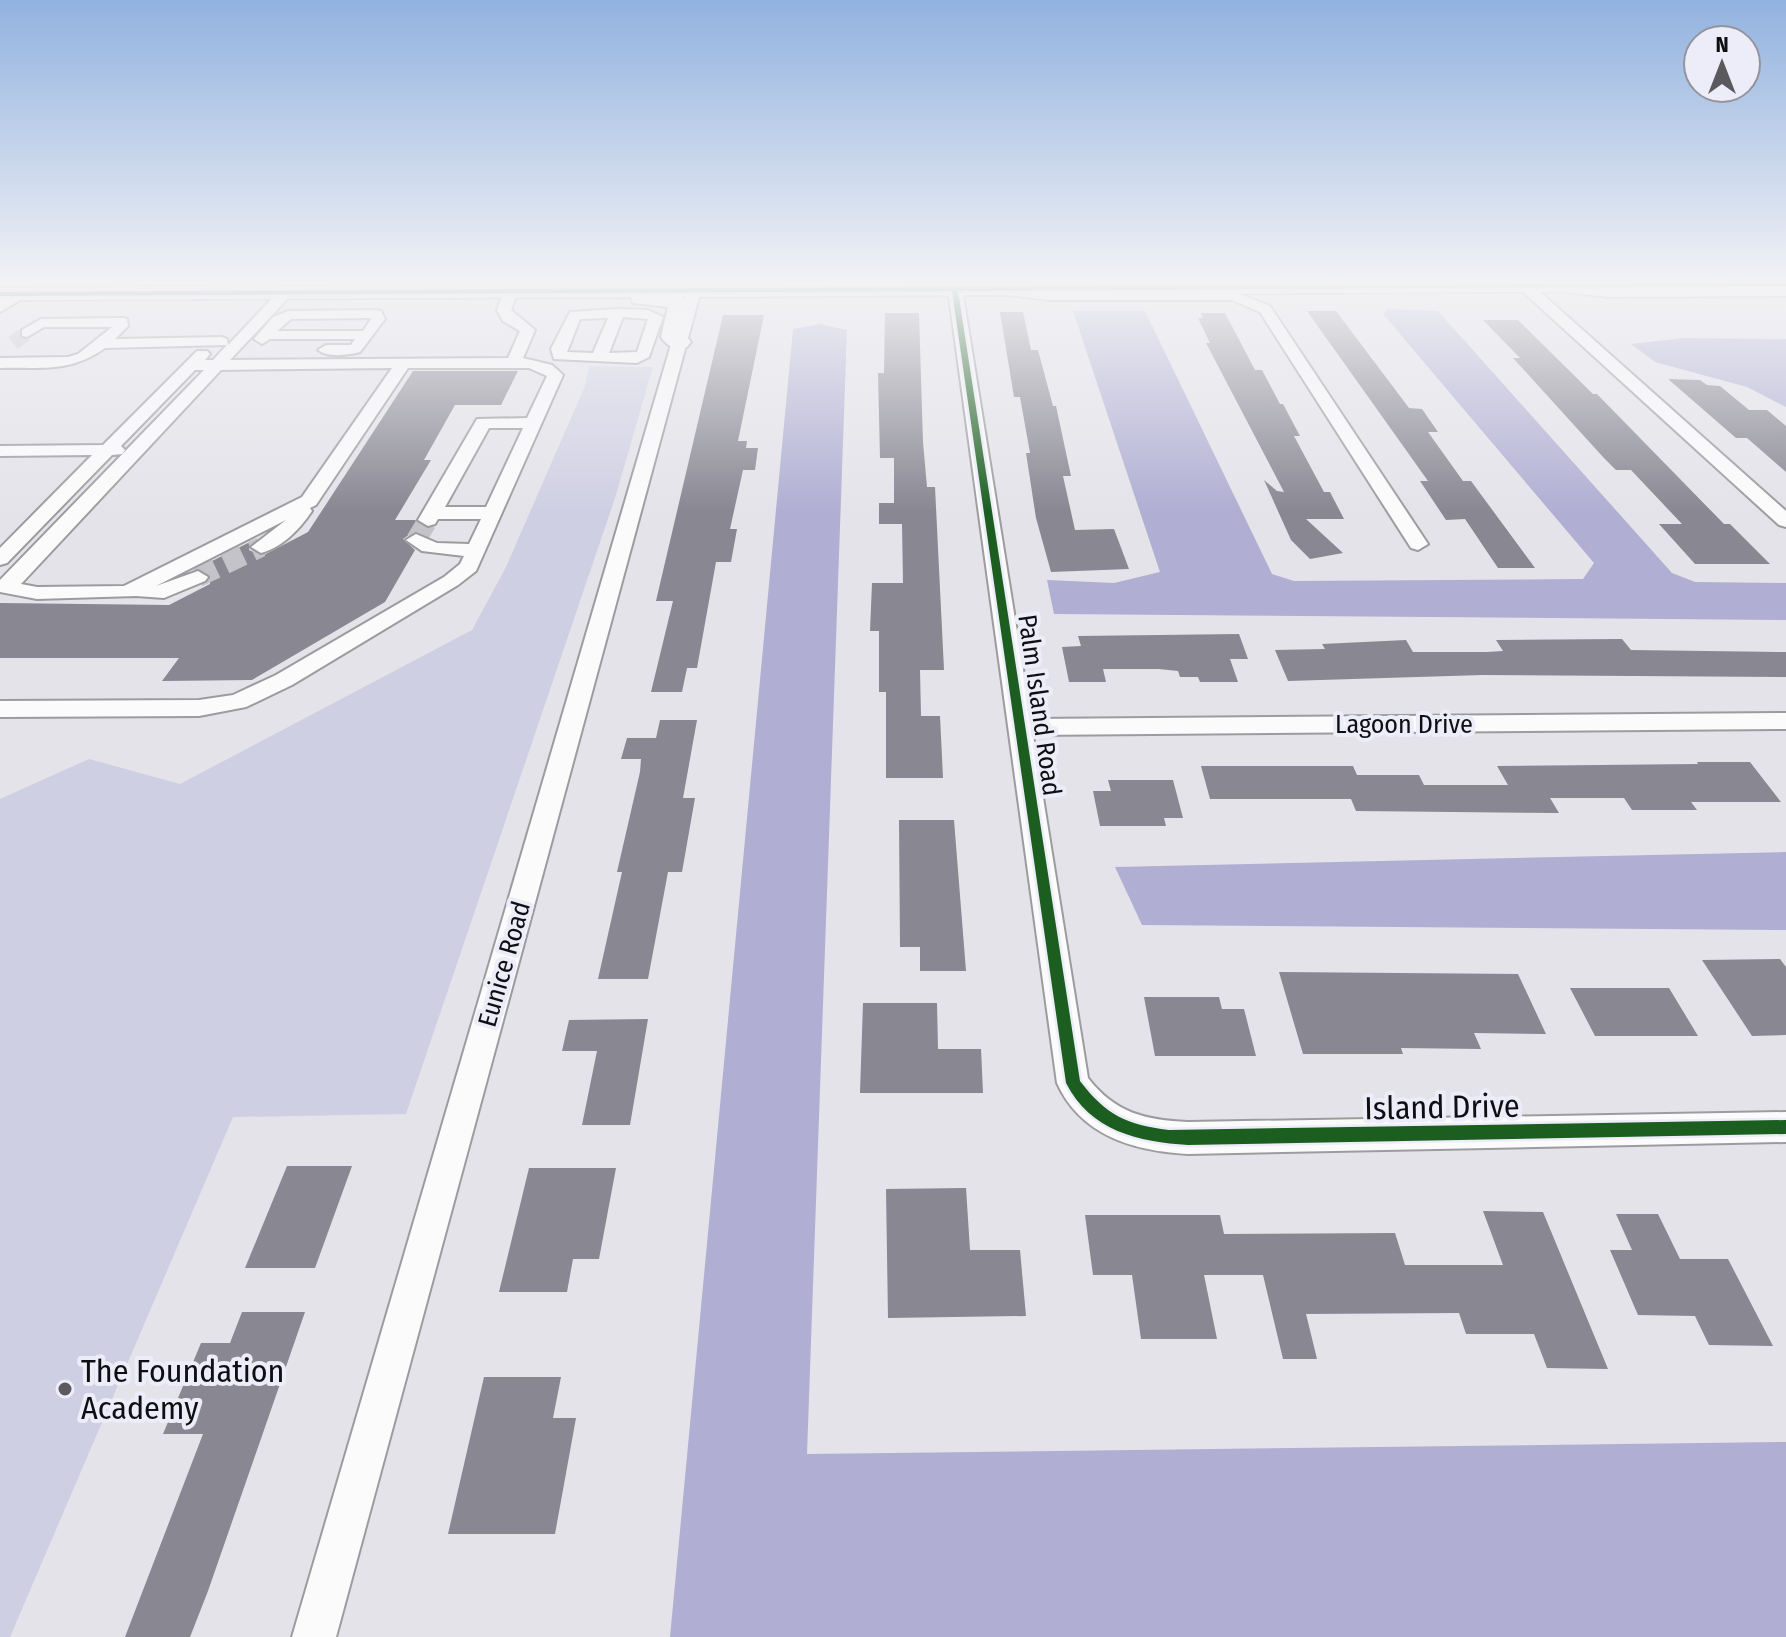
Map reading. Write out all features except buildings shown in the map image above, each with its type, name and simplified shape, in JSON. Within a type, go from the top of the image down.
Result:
[{"type":"street","points":[[0,363],[77,359]]},
{"type":"street","points":[[0,559],[197,359]]},
{"type":"street","points":[[3,586],[221,359]]},
{"type":"street","points":[[191,365],[309,359]]},
{"type":"street","points":[[0,709],[199,708],[238,702],[284,680],[451,581],[469,567],[555,375],[538,366],[403,364],[367,359]]},
{"type":"street","points":[[513,364],[519,359]]},
{"type":"street","name":"Eunice Road","points":[[314,1637],[674,359]]},
{"type":"street","name":"Palm Island Road","points":[[969,359],[1073,1083],[1086,1103],[1102,1118]]},
{"type":"street","points":[[1298,359],[1418,544]]},
{"type":"street","points":[[1614,359],[1786,521]]},
{"type":"street","points":[[261,547],[296,522],[403,364]]},
{"type":"street","points":[[0,377],[84,377]]},
{"type":"street","points":[[494,513],[430,516],[483,423],[533,423]]},
{"type":"street","points":[[0,451],[136,450]]},
{"type":"street","points":[[128,592],[309,501]]},
{"type":"street","points":[[416,540],[438,548],[478,550]]},
{"type":"street","points":[[3,586],[37,593],[164,592],[198,577]]},
{"type":"street","name":"Lagoon Drive","points":[[1022,727],[1786,721]]},
{"type":"street","name":"Island Drive","points":[[1102,1118],[1149,1137],[1188,1138],[1786,1127]]},
{"type":"shaded area","points":[[589,366],[653,367],[615,498],[406,1114],[233,1117],[10,1637],[0,1637],[0,799],[89,759],[180,784],[472,630],[506,567],[585,386]]},
{"type":"water","points":[[790,359],[846,359],[807,1454],[1786,1442],[1786,1637],[670,1637]]},
{"type":"water","points":[[1089,359],[1168,359],[1272,574],[1294,581],[1583,579],[1594,563],[1421,359],[1481,359],[1672,573],[1695,582],[1786,583],[1786,620],[1054,614],[1047,580],[1114,583],[1160,572]]},
{"type":"water","points":[[1652,359],[1786,359],[1786,407],[1747,387]]},
{"type":"water","points":[[1786,852],[1786,930],[1142,925],[1115,867]]},
{"type":"tunnel","points":[[416,540],[428,520]]},
{"type":"tunnel","points":[[198,577],[261,547]]},
{"type":"cycle path","points":[[965,359],[1073,1083],[1096,1111],[1136,1132],[1188,1138],[1786,1127]]},
{"type":"place","name":"The Foundation Academy","points":[[65,1389]]}]
